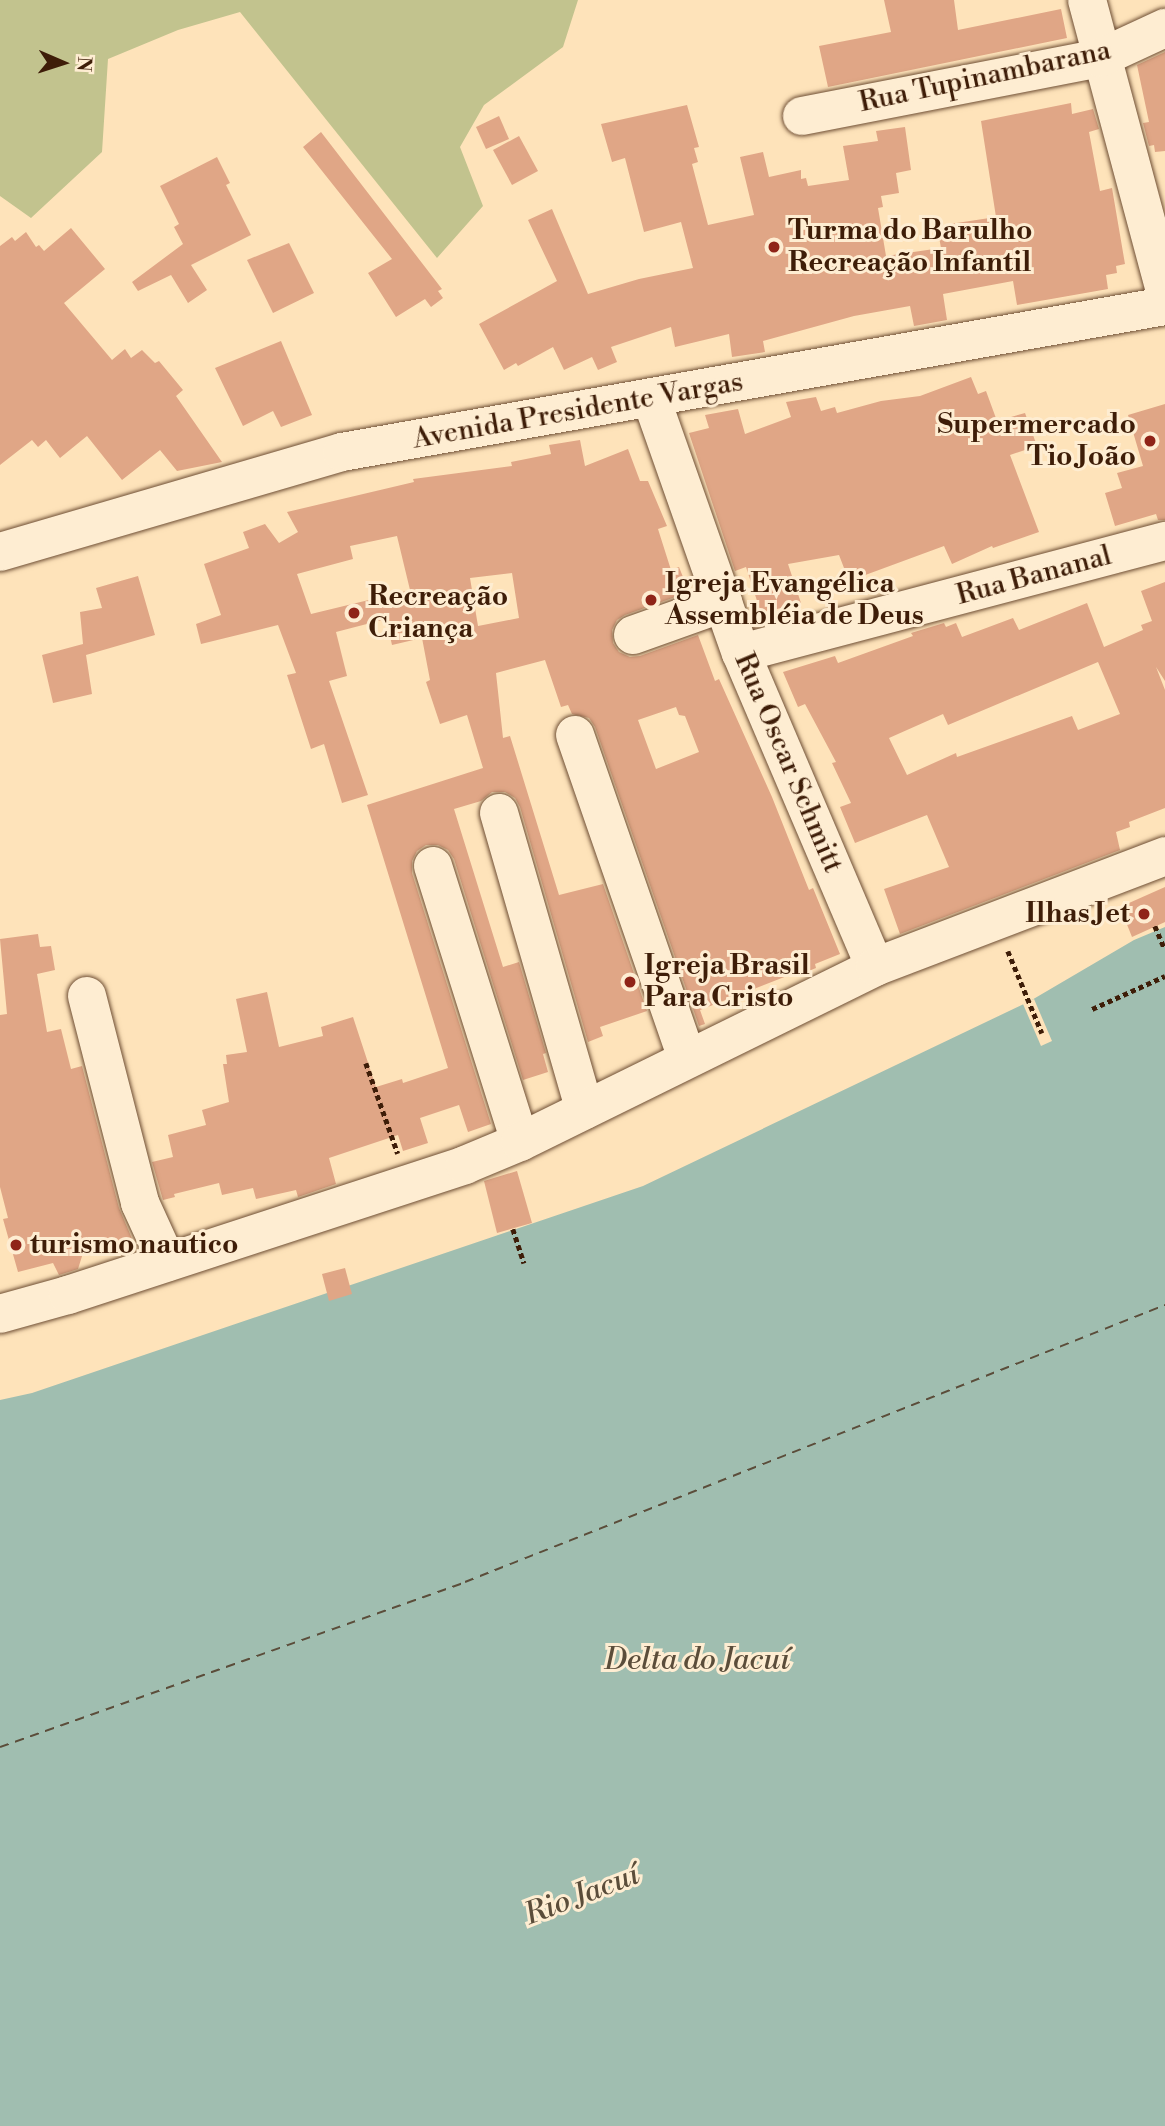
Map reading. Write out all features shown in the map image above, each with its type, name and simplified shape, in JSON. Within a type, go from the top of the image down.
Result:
[{"type":"street","points":[[1087,0],[1100,58],[1165,291]]},
{"type":"street","name":"Rua Tupinambarana","points":[[803,116],[1100,58],[1165,28]]},
{"type":"street","name":"Avenida Presidente Vargas","points":[[0,552],[342,452],[1165,306]]},
{"type":"street","name":"Rua Oscar Schmitt","points":[[651,398],[741,653],[875,967]]},
{"type":"street","name":"Rua Bananal","points":[[741,653],[1165,541]]},
{"type":"street","points":[[633,635],[723,603]]},
{"type":"street","points":[[575,735],[687,1059]]},
{"type":"street","points":[[499,813],[585,1110]]},
{"type":"street","points":[[0,1314],[68,1295],[465,1165],[520,1142],[875,967],[1165,856]]},
{"type":"street","points":[[433,866],[520,1142]]},
{"type":"street","points":[[87,996],[139,1203],[167,1262]]},
{"type":"path","points":[[996,921],[1042,1033]]},
{"type":"path","points":[[1155,926],[1165,949]]},
{"type":"path","points":[[1092,1009],[1165,976]]},
{"type":"path","points":[[366,1063],[408,1182]]},
{"type":"path","points":[[513,1229],[524,1264]]},
{"type":"green space","points":[[0,0],[578,0],[563,47],[484,105],[460,147],[483,206],[437,258],[240,12],[178,30],[108,59],[102,152],[31,218],[0,196]]},
{"type":"water","name":"Delta do Jacuí","points":[[1165,927],[1165,2126],[0,2126],[0,1400],[32,1393],[643,1186],[1030,1001],[1134,940]]},
{"type":"pier","points":[[1034,999],[1052,1041],[1041,1046],[1023,1004]]},
{"type":"building","points":[[884,0],[954,0],[958,30],[1061,9],[1067,38],[828,87],[819,46],[891,32]]},
{"type":"building","points":[[1165,52],[1165,151],[1155,152],[1154,145],[1149,146],[1143,123],[1149,122],[1137,65]]},
{"type":"building","points":[[1071,103],[1072,114],[1093,109],[1099,129],[1089,132],[1100,191],[1112,188],[1125,264],[1116,266],[1117,273],[1106,275],[1108,289],[1017,305],[1013,281],[943,294],[947,320],[914,326],[910,306],[854,316],[763,341],[765,352],[732,357],[729,334],[675,347],[671,327],[611,347],[617,362],[598,370],[592,357],[564,370],[553,347],[518,366],[516,363],[504,370],[479,324],[557,281],[528,220],[552,209],[588,294],[639,279],[693,268],[681,222],[644,232],[625,158],[612,162],[601,124],[687,105],[699,147],[694,148],[698,162],[692,164],[708,225],[754,215],[740,157],[763,152],[769,177],[801,170],[801,179],[806,178],[808,186],[849,180],[843,146],[878,141],[876,131],[905,127],[911,170],[896,173],[899,193],[881,196],[883,207],[878,208],[886,256],[941,248],[937,226],[996,217],[981,121]]},
{"type":"building","points":[[499,116],[509,139],[486,149],[476,127]]},
{"type":"building","points":[[321,132],[442,289],[438,291],[443,298],[431,307],[425,299],[396,317],[368,273],[392,259],[303,147]]},
{"type":"building","points":[[519,136],[538,171],[512,185],[493,150]]},
{"type":"building","points":[[217,157],[230,183],[226,185],[251,235],[191,265],[207,290],[188,303],[171,275],[138,291],[132,282],[183,244],[174,227],[179,224],[160,186]]},
{"type":"building","points":[[71,228],[105,269],[64,303],[112,360],[125,349],[131,358],[142,350],[155,363],[159,361],[183,390],[176,396],[222,462],[177,471],[160,450],[122,480],[87,436],[60,458],[46,440],[38,447],[32,440],[0,465],[0,246],[12,237],[15,241],[26,232],[36,247],[39,245],[44,251]]},
{"type":"building","points":[[289,243],[314,293],[273,313],[247,260]]},
{"type":"building","points":[[281,341],[312,415],[281,427],[273,411],[243,426],[215,368]]},
{"type":"building","points":[[971,377],[978,394],[986,391],[997,421],[1025,413],[1037,446],[1010,455],[1039,532],[993,548],[992,546],[952,564],[944,546],[849,581],[839,555],[788,564],[801,603],[761,613],[746,567],[735,571],[689,433],[709,428],[705,415],[738,409],[745,434],[791,417],[786,402],[816,397],[821,411],[835,407],[837,413],[881,401],[920,396]]},
{"type":"building","name":"Supermercado Tio João","points":[[1165,404],[1165,520],[1158,520],[1156,514],[1115,526],[1105,493],[1122,488],[1117,473],[1143,466],[1128,415]]},
{"type":"building","points":[[580,440],[585,466],[628,449],[640,481],[648,481],[667,526],[658,529],[671,570],[679,567],[689,592],[617,620],[612,630],[613,643],[619,652],[630,657],[640,656],[698,635],[715,681],[719,679],[772,797],[809,890],[813,888],[840,954],[815,964],[816,968],[794,977],[792,974],[700,1010],[705,1024],[699,1026],[595,727],[589,718],[572,714],[568,705],[561,707],[545,660],[496,673],[503,738],[510,736],[559,895],[603,884],[647,1011],[600,1027],[603,1036],[588,1042],[520,807],[515,798],[505,792],[492,792],[481,801],[454,809],[503,967],[519,962],[546,1053],[543,1054],[548,1072],[523,1080],[454,859],[448,850],[438,845],[426,845],[417,851],[412,861],[412,873],[491,1124],[468,1132],[459,1105],[420,1118],[428,1143],[403,1151],[398,1135],[329,1158],[336,1184],[298,1197],[296,1190],[256,1199],[253,1188],[222,1195],[219,1183],[174,1194],[175,1197],[163,1200],[152,1162],[173,1157],[168,1135],[206,1125],[202,1110],[229,1102],[223,1064],[227,1064],[226,1055],[247,1052],[236,999],[267,992],[279,1047],[323,1036],[321,1027],[353,1017],[376,1087],[402,1079],[403,1083],[448,1068],[367,805],[483,768],[467,715],[440,724],[426,682],[430,680],[422,638],[392,645],[386,619],[336,632],[347,676],[329,681],[368,795],[342,803],[324,744],[311,749],[287,675],[296,673],[278,625],[201,644],[196,624],[221,615],[204,564],[249,548],[243,532],[265,524],[279,543],[298,532],[287,512],[414,482],[413,479],[512,466],[511,462],[551,454],[549,445]],"holes":[[[397,536],[410,590],[311,614],[297,574],[353,559],[350,546]],[[512,573],[519,618],[478,626],[470,578]],[[676,707],[679,715],[685,716],[699,752],[656,769],[638,720]]]},
{"type":"building","points":[[138,576],[155,635],[86,655],[92,694],[53,703],[42,655],[83,644],[80,612],[102,608],[96,588]]},
{"type":"building","points":[[1165,582],[1165,681],[1156,667],[1165,690],[1165,808],[1129,822],[1130,827],[1116,832],[1120,850],[900,934],[884,889],[949,867],[927,815],[855,843],[840,807],[851,803],[832,763],[836,762],[805,704],[798,707],[783,672],[835,656],[838,663],[913,636],[911,633],[944,623],[946,627],[956,623],[962,637],[1013,618],[1019,630],[1087,603],[1104,647],[1143,630],[1141,625],[1152,621],[1141,591]],"holes":[[[1098,662],[1120,714],[1078,730],[1072,716],[957,757],[956,753],[907,775],[889,738],[943,714],[948,725]]]},
{"type":"building","name":"Ilhas Jet","points":[[1165,887],[1165,922],[1132,937],[1120,907]]},
{"type":"building","points":[[38,934],[40,947],[51,946],[55,970],[37,974],[47,1032],[61,1029],[71,1069],[82,1066],[119,1208],[133,1241],[83,1253],[78,1269],[59,1275],[53,1263],[18,1272],[3,1219],[8,1218],[0,1187],[0,1015],[7,1014],[0,939]]},
{"type":"building","points":[[517,1171],[532,1223],[497,1233],[484,1181]]},
{"type":"building","points":[[345,1268],[352,1294],[329,1301],[322,1274]]},
{"type":"ferry route","points":[[0,1747],[465,1582],[1165,1305]]},
{"type":"place","name":"Turma do Barulho Recreação Infantil","points":[[774,247]]},
{"type":"place","name":"Supermercado Tio João","points":[[1150,441]]},
{"type":"place","name":"Igreja Evangélica Assembléia de Deus","points":[[651,600]]},
{"type":"place","name":"Recreação Criança","points":[[354,613]]},
{"type":"place","name":"Ilhas Jet","points":[[1144,914]]},
{"type":"place","name":"Igreja Brasil Para Cristo","points":[[630,982]]},
{"type":"place","name":"turismo nautico","points":[[16,1245]]},
{"type":"water label","name":"Rio Jacuí","points":[[582,1895]]}]
